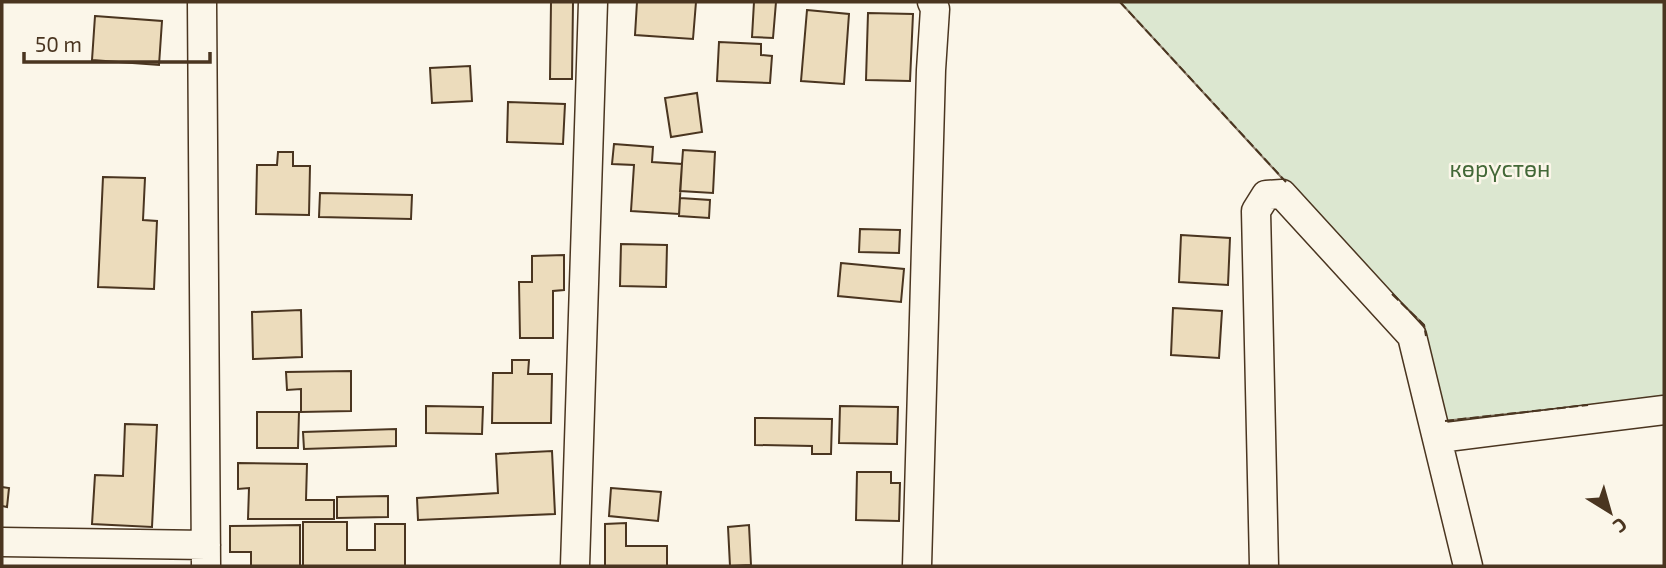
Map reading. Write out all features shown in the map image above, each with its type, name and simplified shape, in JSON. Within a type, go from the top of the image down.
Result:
[{"type":"street","points":[[2,542],[206,556],[202,2]]},
{"type":"street","points":[[575,566],[593,2]]},
{"type":"street","points":[[917,566],[935,9],[932,2]]},
{"type":"street","points":[[1264,566],[1256,211],[1266,195],[1282,194],[1412,336],[1439,438],[1468,566]]},
{"type":"street","points":[[1439,438],[1664,410]]},
{"type":"green space","name":"көрүстөн","points":[[1120,2],[1664,2],[1664,397],[1444,421],[1424,325],[1351,253]]},
{"type":"building","points":[[551,2],[573,2],[572,79],[550,79]]},
{"type":"building","points":[[637,2],[696,2],[693,39],[635,35]]},
{"type":"building","points":[[754,2],[776,2],[773,38],[752,37]]},
{"type":"building","points":[[807,10],[849,14],[844,84],[801,81]]},
{"type":"building","points":[[868,13],[913,14],[910,81],[866,80]]},
{"type":"building","points":[[95,16],[162,21],[159,65],[92,60]]},
{"type":"building","points":[[719,42],[761,44],[761,55],[772,56],[770,83],[717,81]]},
{"type":"building","points":[[470,66],[472,101],[432,103],[430,68]]},
{"type":"building","points":[[697,93],[702,132],[671,137],[665,98]]},
{"type":"building","points":[[508,102],[565,104],[563,144],[507,142]]},
{"type":"building","points":[[614,144],[653,147],[652,162],[682,164],[679,214],[631,211],[634,165],[612,164]]},
{"type":"building","points":[[683,150],[715,152],[713,193],[680,191]]},
{"type":"building","points":[[278,152],[293,152],[293,166],[310,166],[309,215],[256,214],[257,165],[277,165]]},
{"type":"building","points":[[103,177],[145,178],[143,220],[157,221],[154,289],[98,287]]},
{"type":"building","points":[[320,193],[412,195],[411,219],[319,217]]},
{"type":"building","points":[[680,198],[710,200],[709,218],[679,216]]},
{"type":"building","points":[[860,229],[900,230],[899,253],[859,252]]},
{"type":"building","points":[[1181,235],[1230,238],[1228,285],[1179,282]]},
{"type":"building","points":[[621,244],[667,245],[666,287],[620,286]]},
{"type":"building","points":[[564,255],[564,290],[553,291],[553,338],[520,338],[519,282],[532,282],[532,256]]},
{"type":"building","points":[[841,263],[904,269],[901,302],[838,296]]},
{"type":"building","points":[[1173,308],[1222,311],[1219,358],[1171,355]]},
{"type":"building","points":[[301,310],[302,357],[253,359],[252,312]]},
{"type":"building","points":[[512,360],[529,360],[528,374],[552,374],[551,423],[492,423],[493,373],[512,373]]},
{"type":"building","points":[[351,371],[351,411],[301,412],[301,389],[287,390],[286,372]]},
{"type":"building","points":[[426,406],[483,407],[482,434],[426,433]]},
{"type":"building","points":[[840,406],[898,407],[897,444],[839,443]]},
{"type":"building","points":[[257,412],[299,412],[298,448],[257,448]]},
{"type":"building","points":[[755,418],[832,419],[831,454],[812,454],[812,446],[755,445]]},
{"type":"building","points":[[125,424],[157,425],[152,527],[92,524],[95,475],[123,476]]},
{"type":"building","points":[[396,429],[396,446],[304,449],[303,432]]},
{"type":"building","points":[[552,451],[555,514],[418,520],[417,498],[498,493],[496,454]]},
{"type":"building","points":[[238,463],[307,464],[306,500],[334,500],[334,519],[248,519],[249,488],[238,489]]},
{"type":"building","points":[[857,472],[891,472],[891,483],[900,483],[899,521],[856,520]]},
{"type":"building","points":[[2,487],[9,488],[7,507],[2,506]]},
{"type":"building","points":[[611,488],[661,492],[658,521],[609,516]]},
{"type":"building","points":[[388,496],[388,517],[337,518],[337,497]]},
{"type":"building","points":[[303,522],[347,522],[347,550],[375,550],[375,524],[405,524],[405,566],[303,566]]},
{"type":"building","points":[[626,523],[626,546],[667,546],[667,566],[605,566],[605,524]]},
{"type":"building","points":[[300,525],[300,566],[251,566],[251,552],[230,552],[230,526]]},
{"type":"building","points":[[749,525],[751,565],[730,566],[728,527]]},
{"type":"fence","points":[[1120,2],[1286,182]]},
{"type":"fence","points":[[1392,294],[1424,325],[1426,336]]},
{"type":"fence","points":[[1445,421],[1588,405]]}]
